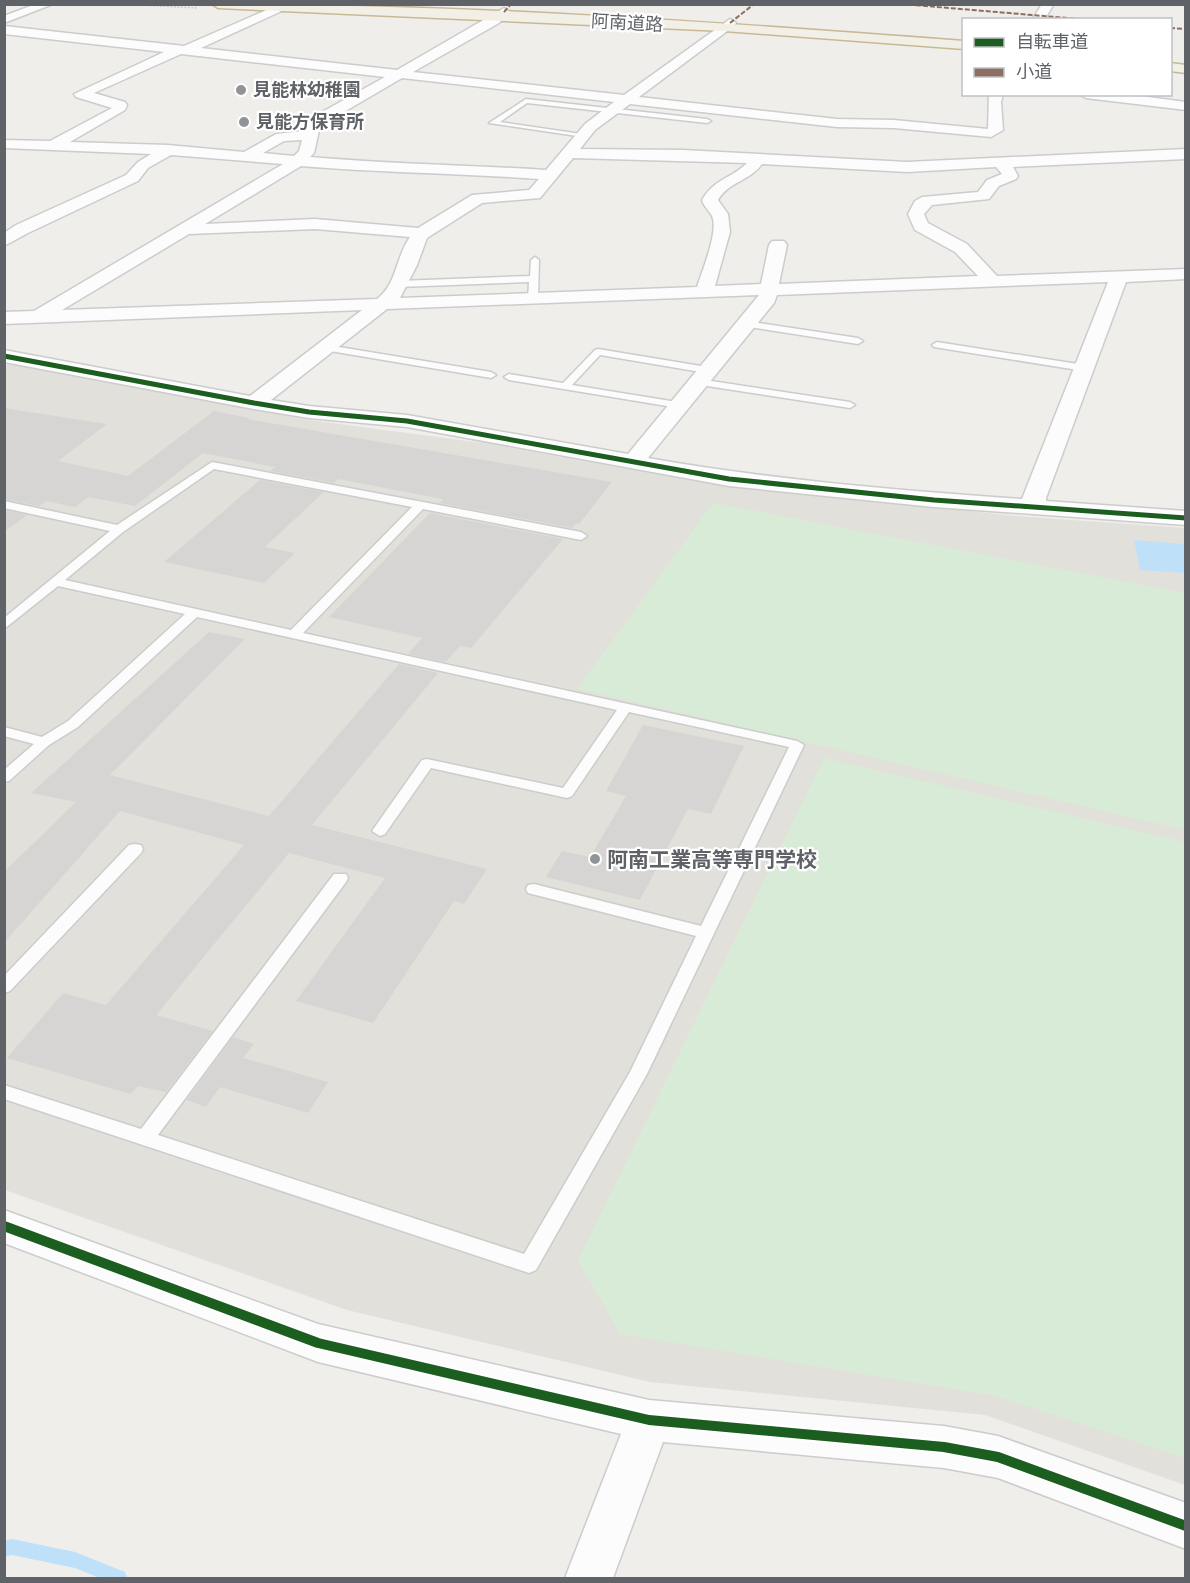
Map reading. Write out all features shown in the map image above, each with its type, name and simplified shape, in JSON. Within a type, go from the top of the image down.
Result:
[{"type":"highway","name":"阿南道路","points":[[218,4],[502,14]]},
{"type":"highway","name":"阿南道路","points":[[331,4],[962,39]]},
{"type":"highway","name":"阿南道路","points":[[727,25],[962,45]]},
{"type":"street","points":[[4,20],[48,4]]},
{"type":"street","points":[[1039,18],[1048,4]]},
{"type":"street","points":[[50,147],[118,110],[120,105],[81,94],[282,7]]},
{"type":"street","points":[[4,336],[189,229],[297,161],[306,153],[314,124],[320,118],[502,14]]},
{"type":"street","points":[[254,403],[391,297],[408,265],[415,242],[421,234],[478,198],[534,195],[584,135],[612,111],[727,25]]},
{"type":"street","points":[[4,30],[837,123],[883,124],[991,133],[996,130],[996,96]]},
{"type":"street","points":[[1102,96],[1185,106]]},
{"type":"street","points":[[856,164],[883,124]]},
{"type":"street","points":[[249,155],[281,137],[311,135]]},
{"type":"street","points":[[4,144],[168,150],[249,155],[381,168],[464,169],[551,175]]},
{"type":"street","points":[[4,241],[22,229],[132,178],[142,165],[168,150]]},
{"type":"street","points":[[571,153],[907,167],[1185,154]]},
{"type":"street","points":[[705,293],[722,232],[720,214],[712,207],[710,200],[715,188],[751,171],[758,159]]},
{"type":"street","points":[[993,282],[961,248],[921,226],[916,214],[921,204],[928,200],[983,196],[993,183],[1010,176],[1010,171],[1001,164]]},
{"type":"street","points":[[189,229],[229,230],[339,224],[421,234]]},
{"type":"street","points":[[633,462],[766,299],[778,245]]},
{"type":"street","points":[[4,318],[1185,274]]},
{"type":"street","points":[[1034,507],[1034,498],[1053,446],[1120,275]]},
{"type":"street","points":[[4,356],[254,403],[309,412],[419,423],[729,479],[934,500],[1185,518]]},
{"type":"street","points":[[4,1226],[318,1342],[649,1420],[944,1447],[998,1457],[1185,1526]]},
{"type":"street","points":[[589,1578],[649,1420]]},
{"type":"lane","points":[[584,135],[493,123],[526,101],[706,121]]},
{"type":"lane","points":[[686,127],[694,119]]},
{"type":"lane","points":[[533,298],[535,260]]},
{"type":"lane","points":[[399,284],[534,279]]},
{"type":"lane","points":[[746,324],[858,341]]},
{"type":"lane","points":[[936,345],[1084,368]]},
{"type":"lane","points":[[327,348],[491,375]]},
{"type":"lane","points":[[565,387],[598,352],[703,376],[850,405]]},
{"type":"lane","points":[[509,377],[679,405]]},
{"type":"lane","points":[[4,625],[119,529],[212,465],[581,536]]},
{"type":"lane","points":[[4,504],[119,529]]},
{"type":"lane","points":[[294,635],[420,505]]},
{"type":"lane","points":[[4,1092],[529,1264],[638,1074],[797,745],[57,582]]},
{"type":"lane","points":[[4,778],[44,742],[73,724],[195,613]]},
{"type":"lane","points":[[380,831],[427,763],[567,793],[625,708]]},
{"type":"lane","points":[[4,731],[44,742]]},
{"type":"lane","points":[[4,987],[135,849]]},
{"type":"lane","points":[[145,1138],[340,878]]},
{"type":"lane","points":[[534,889],[706,933]]},
{"type":"shaded area","name":"阿南工業高等専門学校","points":[[14,364],[309,420],[490,444],[707,483],[1016,516],[1185,528],[1185,1485],[985,1415],[650,1382],[347,1310],[5,1190],[5,365]]},
{"type":"green space","points":[[713,503],[1185,593],[1185,830],[577,689]]},
{"type":"green space","points":[[824,758],[1185,842],[1185,1458],[996,1396],[620,1334],[578,1260]]},
{"type":"water","points":[[1134,540],[1185,544],[1185,573],[1140,570]]},
{"type":"building","points":[[4,408],[107,424],[58,461],[128,476],[214,411],[249,418],[247,419],[612,482],[579,524],[576,523],[572,528],[440,503],[443,499],[338,479],[334,483],[270,471],[275,467],[203,453],[135,506],[89,497],[75,507],[46,501],[39,506],[4,499]]},
{"type":"building","points":[[260,480],[324,492],[265,547],[295,553],[264,583],[164,562]]},
{"type":"building","points":[[4,510],[27,515],[4,532]]},
{"type":"building","points":[[430,513],[563,539],[471,648],[460,646],[446,662],[408,654],[422,638],[329,617]]},
{"type":"building","points":[[209,632],[245,639],[110,775],[269,816],[399,664],[438,673],[312,825],[487,869],[464,904],[454,901],[373,1023],[296,1001],[385,878],[289,853],[156,1015],[213,1031],[166,1092],[138,1086],[131,1094],[7,1058],[63,993],[106,1005],[244,845],[120,811],[4,943],[4,872],[76,802],[31,793]]},
{"type":"building","points":[[643,725],[744,746],[711,814],[688,809],[640,900],[546,877],[562,851],[590,857],[626,796],[606,791]]},
{"type":"building","points":[[233,1037],[254,1044],[243,1058],[328,1082],[308,1113],[220,1087],[206,1107],[187,1100]]},
{"type":"waterway","points":[[4,1549],[12,1547],[75,1560],[119,1578]]},
{"type":"marked path","points":[[504,12],[511,4]]},
{"type":"marked path","points":[[730,23],[754,4]]},
{"type":"marked path","points":[[902,4],[1067,18]]},
{"type":"marked path","points":[[1172,28],[1186,29]]},
{"type":"cycle path","points":[[4,356],[254,403],[309,412],[407,421],[729,479],[934,500],[1186,518]]},
{"type":"cycle path","points":[[4,1226],[318,1343],[649,1420],[944,1447],[998,1457],[1186,1526]]},
{"type":"place","name":"見能林幼稚園","points":[[241,90]]},
{"type":"place","name":"見能方保育所","points":[[244,122]]},
{"type":"place","name":"阿南工業高等専門学校","points":[[595,859]]}]
